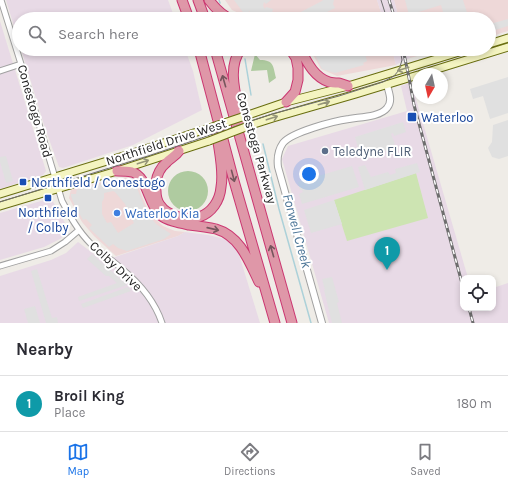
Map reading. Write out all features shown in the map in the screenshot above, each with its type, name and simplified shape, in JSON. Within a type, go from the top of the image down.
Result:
[{"type":"highway","points":[[182,0],[186,12]]},
{"type":"highway","points":[[198,0],[202,12]]},
{"type":"highway","points":[[209,0],[219,12]]},
{"type":"highway","points":[[201,56],[234,181],[275,323]]},
{"type":"highway","name":"Conestoga Parkway","points":[[217,56],[292,323]]},
{"type":"highway","points":[[237,56],[234,62],[233,73],[250,172]]},
{"type":"highway","points":[[286,102],[295,92],[298,80],[298,68],[295,56]]},
{"type":"highway","points":[[304,56],[312,71],[318,76],[331,83],[340,83],[348,86]]},
{"type":"highway","points":[[179,151],[164,164],[158,174],[155,184],[156,196],[160,206],[171,215],[184,219],[199,217],[214,206],[219,198],[222,186],[222,166],[208,85]]},
{"type":"highway","points":[[117,171],[134,173],[140,177],[144,182],[154,207],[160,215],[166,219],[180,223],[217,229],[230,235],[239,244],[246,256],[271,307]]},
{"type":"main road","points":[[496,42],[508,38]]},
{"type":"main road","name":"Northfield Drive West","points":[[496,50],[508,47]]},
{"type":"main road","name":"Northfield Drive West","points":[[0,194],[164,143],[286,102],[348,86],[445,56]]},
{"type":"main road","name":"Northfield Drive West","points":[[439,68],[477,56]]},
{"type":"main road","points":[[418,64],[419,68]]},
{"type":"main road","name":"Northfield Drive West","points":[[0,206],[117,171],[273,118],[412,77]]},
{"type":"street","name":"Conestogo Road","points":[[1,0],[12,35]]},
{"type":"street","name":"Conestogo Road","points":[[18,56],[54,177]]},
{"type":"street","points":[[0,71],[21,64]]},
{"type":"street","points":[[322,323],[278,167],[277,160],[279,151],[282,144],[288,138],[301,133],[338,120],[365,117],[382,112],[388,108],[391,98],[387,85]]},
{"type":"street","name":"Colby Drive","points":[[54,177],[62,201],[79,230],[91,244],[124,270],[136,282],[150,300],[162,323]]},
{"type":"street","name":"Colby Drive","points":[[0,266],[51,251],[66,242],[79,230]]},
{"type":"shaded area","points":[[6,0],[168,0],[172,12],[12,12],[12,20]]},
{"type":"shaded area","points":[[225,0],[377,0],[381,12],[236,12],[232,10]]},
{"type":"shaded area","points":[[234,0],[271,0],[266,4],[264,2],[263,6],[265,9],[266,7],[273,9],[272,12],[243,12]]},
{"type":"shaded area","points":[[323,0],[334,0],[333,4],[335,8],[327,12],[301,12]]},
{"type":"shaded area","points":[[377,0],[394,0],[397,12],[381,12]]},
{"type":"shaded area","points":[[394,0],[508,0],[508,31],[496,35],[496,12],[397,12]]},
{"type":"shaded area","points":[[405,0],[463,0],[467,12],[443,12],[441,5],[419,12],[408,12]]},
{"type":"shaded area","points":[[508,19],[508,26],[496,30],[496,22]]},
{"type":"shaded area","points":[[0,21],[46,171],[43,175],[0,189]]},
{"type":"shaded area","points":[[23,56],[188,56],[193,71],[202,110],[133,145],[63,168],[59,167],[45,128]]},
{"type":"shaded area","points":[[314,56],[394,56],[396,65],[337,76],[321,69]]},
{"type":"shaded area","points":[[316,56],[366,56],[367,61],[363,63],[364,65],[335,73],[322,69]]},
{"type":"shaded area","points":[[394,56],[410,56],[410,58],[396,65]]},
{"type":"shaded area","points":[[508,77],[508,113],[490,119],[483,96],[473,99],[470,89]]},
{"type":"shaded area","points":[[411,82],[412,104],[417,104],[467,275],[460,275],[460,311],[496,311],[496,287],[508,283],[508,323],[329,323],[282,159],[288,146],[407,111],[401,86]]},
{"type":"shaded area","points":[[508,120],[508,156],[499,159],[492,157],[488,148],[492,142],[493,125]]},
{"type":"shaded area","points":[[403,122],[406,132],[394,136],[393,133],[391,134],[395,144],[391,146],[392,149],[370,156],[369,153],[365,154],[362,146],[358,148],[355,137]]},
{"type":"shaded area","points":[[6,156],[13,181],[6,183],[0,157]]},
{"type":"shaded area","points":[[417,163],[420,172],[365,190],[358,167],[365,165],[371,177],[388,172],[390,175],[396,173],[395,169]]},
{"type":"shaded area","points":[[352,166],[359,187],[302,204],[299,194],[303,192],[300,190],[298,182]]},
{"type":"shaded area","points":[[135,175],[141,194],[152,216],[163,226],[175,231],[185,232],[178,236],[116,256],[94,236],[82,222],[69,198],[71,189]]},
{"type":"shaded area","points":[[133,178],[147,213],[156,224],[171,234],[164,239],[127,251],[118,248],[113,244],[109,247],[89,228],[92,225],[86,219],[83,220],[74,204],[71,194],[76,194],[77,189]],"holes":[[[115,192],[125,204],[134,223],[118,233],[111,222],[107,223],[102,214],[104,193]]]},
{"type":"shaded area","points":[[51,198],[69,230],[60,239],[44,247],[0,260],[0,213]]},
{"type":"shaded area","points":[[334,200],[342,224],[311,233],[304,210]]},
{"type":"shaded area","points":[[185,232],[229,240],[237,248],[260,323],[0,323],[0,276],[51,260],[66,253],[78,242],[103,261],[178,236]]},
{"type":"shaded area","points":[[92,254],[127,285],[79,301],[78,297],[117,283],[109,276],[106,276],[87,259]]},
{"type":"shaded area","points":[[37,269],[52,318],[57,317],[58,323],[46,323],[31,271]]},
{"type":"shaded area","points":[[332,277],[339,302],[337,303],[342,323],[332,323],[324,290],[322,279]]},
{"type":"shaded area","points":[[128,287],[131,291],[83,308],[81,304]]},
{"type":"shaded area","points":[[35,306],[40,323],[28,323],[24,309]]},
{"type":"green space","points":[[255,56],[257,56],[260,60],[268,61],[272,64],[276,78],[269,83],[267,70],[251,71]]},
{"type":"green space","points":[[192,171],[199,174],[205,180],[208,191],[207,199],[199,208],[192,211],[184,211],[177,208],[169,199],[168,187],[171,180],[180,172]]},
{"type":"green space","points":[[416,173],[428,218],[347,241],[334,200]]},
{"type":"pier","points":[[247,110],[253,131],[210,146],[204,124]]},
{"type":"waterway","name":"Forwell Creek","points":[[245,59],[251,95]]},
{"type":"waterway","name":"Forwell Creek","points":[[263,144],[279,209],[311,323]]},
{"type":"tram line","points":[[381,0],[385,12]]},
{"type":"tram line","points":[[0,202],[148,156],[272,114],[339,96],[383,82],[394,76],[399,70],[402,60],[401,56]]},
{"type":"railway","points":[[389,0],[393,12]]},
{"type":"railway","points":[[404,56],[414,105],[460,276]]},
{"type":"railway","points":[[470,311],[473,323]]},
{"type":"place","name":"Waterloo","points":[[412,117]]},
{"type":"place","name":"Teledyne FLIR","points":[[325,151]]},
{"type":"place","name":"Northfield / Conestogo","points":[[23,182]]},
{"type":"place","name":"Northfield / Colby","points":[[48,198]]},
{"type":"place","name":"Waterloo Kia","points":[[117,213]]},
{"type":"place","name":"Broil King","points":[[387,270]]}]
